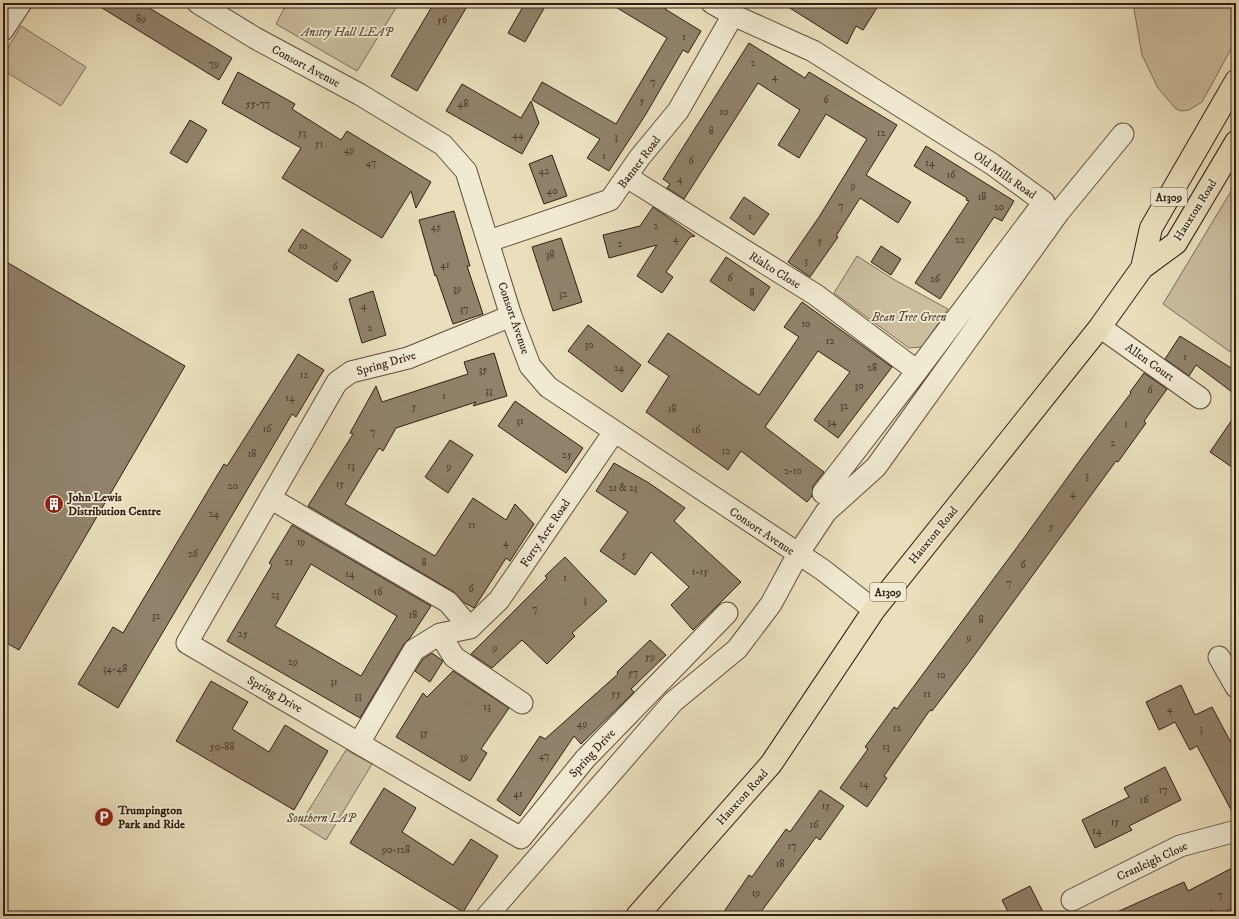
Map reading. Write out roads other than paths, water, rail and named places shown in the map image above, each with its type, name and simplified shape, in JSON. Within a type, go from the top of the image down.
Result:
[{"type":"main road","name":"Hauxton Road","points":[[1142,268],[1151,228],[1236,81]]},
{"type":"main road","name":"Hauxton Road","points":[[636,916],[771,764],[874,610],[1100,327],[1142,268],[1176,243],[1236,142]]},
{"type":"street","points":[[3,30],[21,3]]},
{"type":"street","name":"Consort Avenue","points":[[198,3],[255,38],[359,94],[443,144],[466,171],[489,241],[511,316],[530,366],[548,387],[823,570],[874,610]]},
{"type":"street","name":"Old Mills Road","points":[[712,3],[734,15],[813,51],[992,164],[1044,202],[917,372],[823,493]]},
{"type":"street","name":"Banner Road","points":[[489,241],[610,200],[640,157],[678,111],[734,15]]},
{"type":"street","points":[[487,916],[673,702],[737,648],[771,604],[798,554],[826,512],[876,467],[1059,212],[1123,134]]},
{"type":"street","name":"Rialto Close","points":[[627,177],[816,296],[917,372]]},
{"type":"street","name":"Spring Drive","points":[[511,316],[408,358],[351,372],[337,382],[187,643],[521,838],[585,759],[727,613]]},
{"type":"street","name":"Allen Court","points":[[1100,327],[1200,398]]},
{"type":"street","name":"Forty Acre Road","points":[[470,628],[499,600],[614,432]]},
{"type":"street","points":[[270,498],[448,602],[470,628],[440,634],[414,650],[359,743]]},
{"type":"street","points":[[440,634],[454,657],[522,703]]},
{"type":"street","points":[[1219,657],[1236,687]]},
{"type":"street","name":"Cranleigh Close","points":[[1072,900],[1180,846],[1236,831]]},
{"type":"place","name":"John Lewis Distribution Centre","points":[[54,504]]},
{"type":"place","name":"Trumpington Park and Ride","points":[[104,817]]},
{"type":"park label","name":"Anstey Hall LEAP","points":[[347,32]]},
{"type":"park label","name":"Bean Tree Green","points":[[909,317]]},
{"type":"park label","name":"Southern LAP","points":[[321,818]]}]
